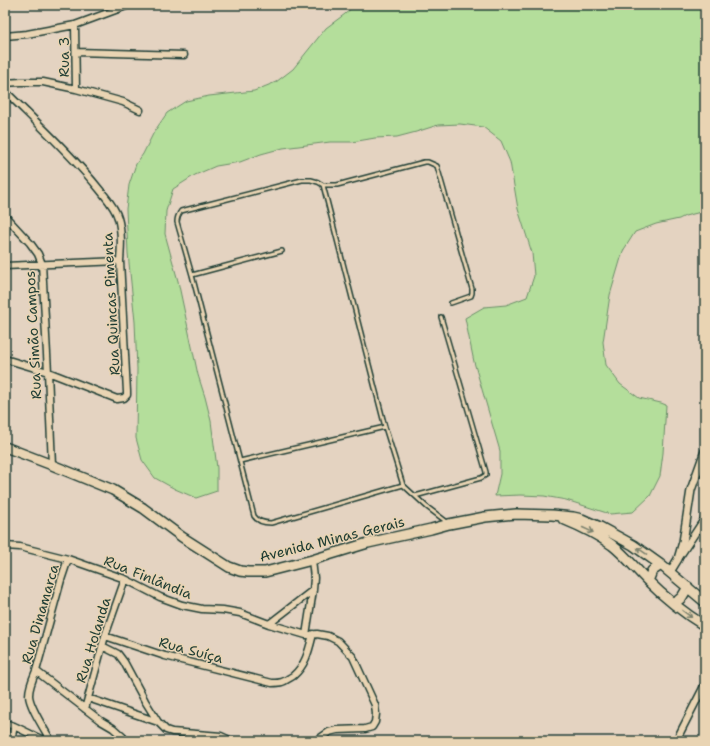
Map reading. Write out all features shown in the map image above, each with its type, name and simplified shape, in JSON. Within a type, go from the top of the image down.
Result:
[{"type":"main road","name":"Avenida Minas Gerais","points":[[5,447],[52,464],[112,490],[143,508],[182,537],[229,567],[240,571],[265,572],[368,543],[485,517],[516,514],[552,515],[582,519],[633,545],[670,572],[705,602]]},
{"type":"main road","points":[[552,515],[594,533],[612,545],[648,581],[674,604],[687,615],[705,626]]},
{"type":"main road","points":[[648,581],[652,571],[661,565]]},
{"type":"main road","points":[[674,604],[682,597],[688,587]]},
{"type":"street","points":[[5,36],[27,34],[76,25],[129,5]]},
{"type":"street","name":"Rua 3","points":[[76,25],[76,89]]},
{"type":"street","points":[[76,52],[184,55]]},
{"type":"street","points":[[5,83],[43,82],[76,89],[123,102],[140,110]]},
{"type":"street","name":"Rua Quincas Pimenta","points":[[5,91],[87,174],[112,206],[118,218],[121,244],[120,261],[126,395],[124,398],[116,399],[48,372]]},
{"type":"street","name":"Rua Simão Campos","points":[[5,216],[30,243],[38,254],[42,264],[52,464]]},
{"type":"street","points":[[5,266],[120,261]]},
{"type":"street","points":[[5,359],[48,372]]},
{"type":"street","points":[[678,559],[683,542],[691,490],[705,451]]},
{"type":"street","points":[[670,572],[705,518]]},
{"type":"street","name":"Rua Finlândia","points":[[5,546],[20,547],[68,559],[125,579],[160,597],[182,605],[202,609],[223,610],[240,613],[269,624],[306,635]]},
{"type":"street","name":"Rua Dinamarca","points":[[51,741],[34,710],[29,695],[68,559]]},
{"type":"street","points":[[312,560],[314,578],[306,635],[317,634],[328,636],[338,641],[353,657],[375,705],[376,714],[375,722],[372,727],[365,729],[337,730],[329,732],[316,741]]},
{"type":"street","name":"Rua Holanda","points":[[85,709],[105,636],[125,579]]},
{"type":"street","points":[[269,624],[313,590]]},
{"type":"street","name":"Rua Suíça","points":[[105,636],[165,656],[272,683],[282,683],[296,673],[303,665],[308,654],[313,634]]},
{"type":"street","points":[[102,646],[118,654],[158,722],[166,730],[172,732],[221,736],[232,741]]},
{"type":"street","points":[[36,671],[101,721],[113,728],[123,737],[125,741]]},
{"type":"street","points":[[679,741],[679,735],[705,685]]},
{"type":"street","points":[[88,698],[158,722]]},
{"type":"street","points":[[5,723],[45,741]]},
{"type":"street","points":[[11,741],[14,726]]},
{"type":"lane","points":[[403,486],[271,523],[261,522],[256,519],[177,222],[178,214],[181,211],[302,180],[311,180],[324,185],[337,185],[428,162],[437,166],[472,289],[471,296],[451,303]]},
{"type":"lane","points":[[324,185],[385,427],[403,486],[449,524]]},
{"type":"lane","points":[[192,275],[282,251]]},
{"type":"lane","points":[[415,496],[481,478],[486,475],[442,317]]},
{"type":"lane","points":[[240,461],[385,427]]},
{"type":"green space","points":[[355,5],[705,5],[705,211],[656,224],[635,232],[623,251],[610,295],[603,342],[606,365],[620,384],[639,398],[666,405],[660,476],[650,496],[633,512],[610,514],[566,500],[544,496],[495,496],[500,474],[500,451],[474,362],[465,318],[484,307],[506,305],[527,297],[534,276],[532,253],[518,209],[510,162],[501,141],[483,127],[460,124],[438,125],[397,137],[375,138],[352,142],[330,142],[283,148],[240,162],[216,166],[195,175],[173,189],[166,211],[165,234],[178,281],[198,375],[211,421],[217,468],[217,491],[196,498],[155,478],[142,460],[136,438],[137,369],[135,322],[128,253],[126,209],[129,185],[136,164],[154,132],[167,113],[186,101],[209,96],[254,91],[276,82],[293,69],[326,28]]}]
